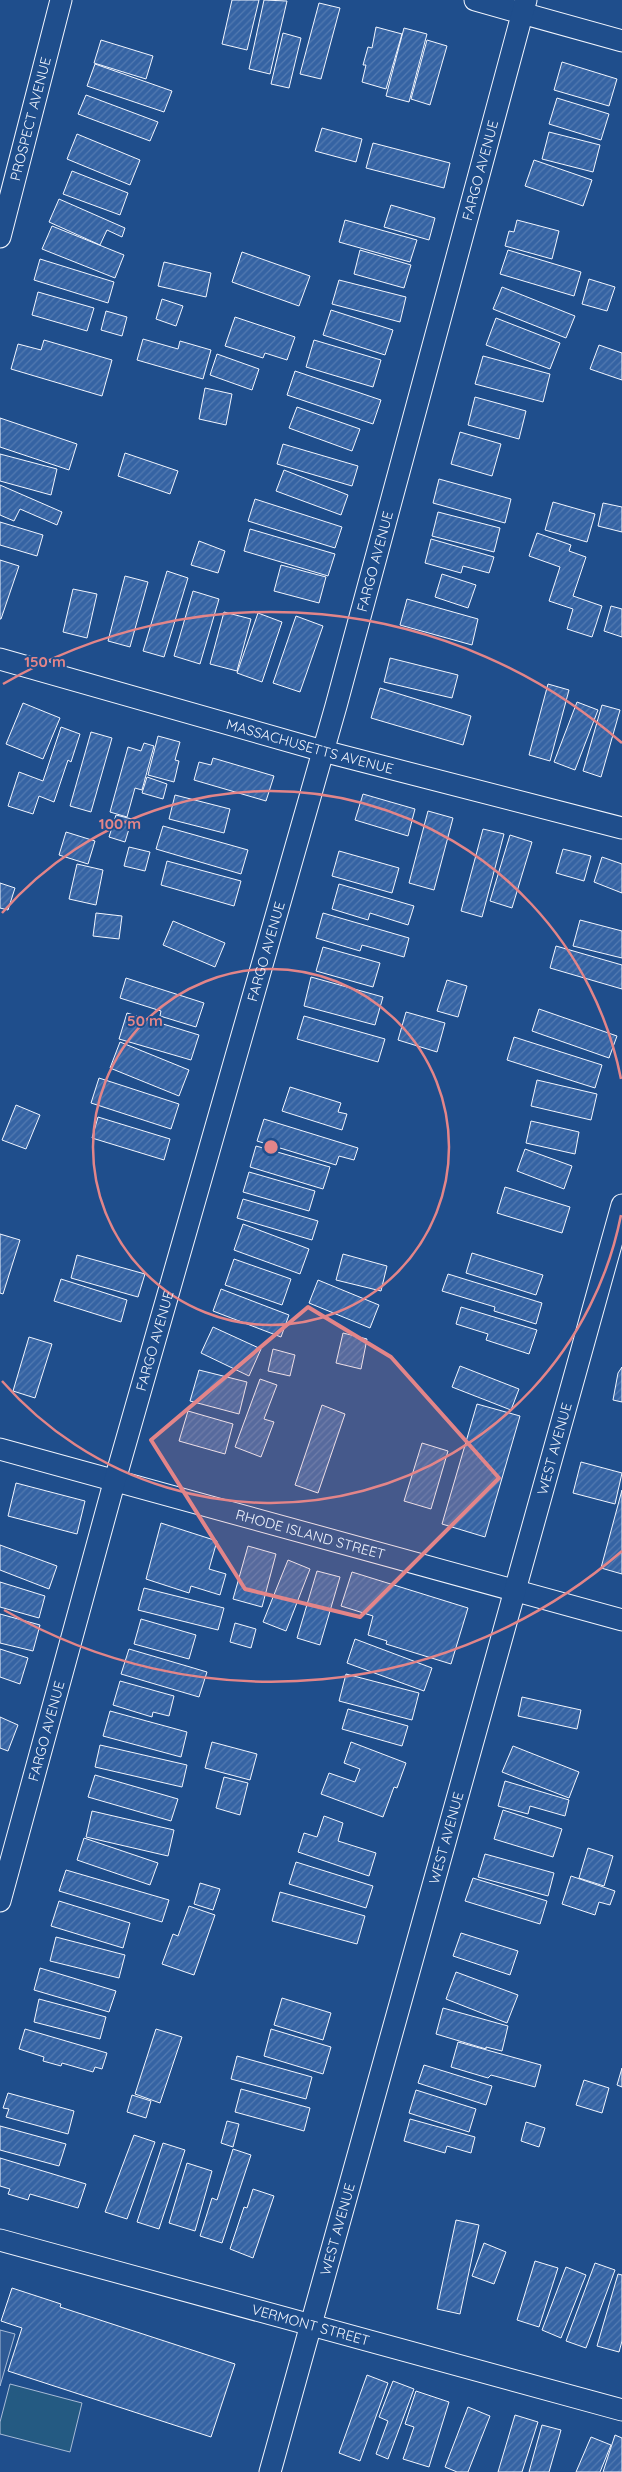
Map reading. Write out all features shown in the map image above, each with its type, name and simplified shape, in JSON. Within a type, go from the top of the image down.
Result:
[{"type":"street","name":"PROSPECT AVENUE","points":[[0,237],[61,0]]},
{"type":"street","points":[[475,0],[524,6],[622,41]]},
{"type":"street","name":"FARGO AVENUE","points":[[0,1901],[115,1480],[323,751],[524,6]]},
{"type":"street","name":"MASSACHUSETTS AVENUE","points":[[0,659],[323,751],[622,828]]},
{"type":"street","name":"WEST AVENUE","points":[[270,2472],[622,1205]]},
{"type":"street","name":"RHODE ISLAND STREET","points":[[0,1449],[622,1620]]},
{"type":"street","name":"VERMONT STREET","points":[[0,2240],[622,2410]]},
{"type":"highlighted area","points":[[308,1307],[391,1357],[499,1478],[360,1617],[245,1589],[151,1440]]},
{"type":"shaded area","points":[[0,2330],[15,2334],[0,2386]]},
{"type":"shaded area","points":[[10,2384],[82,2403],[70,2452],[0,2434],[0,2422]]},
{"type":"building","points":[[232,0],[259,0],[247,50],[222,44]]},
{"type":"building","points":[[264,0],[287,1],[270,74],[249,69]]},
{"type":"building","points":[[319,3],[340,8],[321,79],[300,74]]},
{"type":"building","points":[[376,27],[402,34],[386,89],[362,82],[366,65],[363,65],[368,47],[372,48]]},
{"type":"building","points":[[404,28],[427,34],[409,102],[386,96]]},
{"type":"building","points":[[283,33],[301,38],[289,88],[271,84]]},
{"type":"building","points":[[101,40],[153,56],[146,79],[94,63]]},
{"type":"building","points":[[427,40],[447,46],[430,105],[411,99]]},
{"type":"building","points":[[562,62],[617,79],[609,106],[554,90]]},
{"type":"building","points":[[95,64],[172,91],[164,112],[87,86]]},
{"type":"building","points":[[86,95],[158,122],[150,141],[78,114]]},
{"type":"building","points":[[557,98],[609,114],[601,140],[549,124]]},
{"type":"building","points":[[322,128],[362,139],[356,162],[315,151]]},
{"type":"building","points":[[549,132],[600,145],[593,172],[542,159]]},
{"type":"building","points":[[77,134],[140,160],[130,185],[67,159]]},
{"type":"building","points":[[373,143],[450,163],[444,188],[366,168]]},
{"type":"building","points":[[534,160],[592,180],[583,206],[525,186]]},
{"type":"building","points":[[72,171],[128,193],[120,215],[63,194]]},
{"type":"building","points":[[59,199],[125,228],[122,237],[107,230],[100,245],[49,222]]},
{"type":"building","points":[[391,205],[435,218],[429,240],[384,227]]},
{"type":"building","points":[[345,220],[417,240],[410,262],[339,242]]},
{"type":"building","points":[[517,220],[559,231],[552,259],[505,246],[509,231],[514,232]]},
{"type":"building","points":[[52,226],[124,255],[115,278],[42,249]]},
{"type":"building","points":[[360,250],[411,265],[404,288],[354,274]]},
{"type":"building","points":[[508,250],[581,272],[574,296],[500,274]]},
{"type":"building","points":[[242,252],[310,276],[299,306],[232,282]]},
{"type":"building","points":[[40,259],[114,282],[108,303],[34,280]]},
{"type":"building","points":[[164,262],[211,273],[206,297],[158,286]]},
{"type":"building","points":[[589,279],[615,287],[607,311],[582,304]]},
{"type":"building","points":[[339,280],[406,297],[400,322],[332,304]]},
{"type":"building","points":[[502,287],[575,316],[566,338],[493,309]]},
{"type":"building","points":[[38,292],[94,308],[87,331],[32,315]]},
{"type":"building","points":[[162,299],[183,306],[176,326],[156,319]]},
{"type":"building","points":[[331,310],[393,330],[385,355],[323,335]]},
{"type":"building","points":[[106,311],[127,317],[122,336],[101,330]]},
{"type":"building","points":[[235,317],[295,337],[287,360],[265,353],[263,358],[225,346]]},
{"type":"building","points":[[496,318],[560,343],[550,369],[486,345]]},
{"type":"building","points":[[143,339],[178,349],[180,341],[211,350],[203,379],[137,360]]},
{"type":"building","points":[[44,340],[112,360],[102,396],[11,369],[18,344],[41,350]]},
{"type":"building","points":[[314,340],[381,360],[373,387],[306,367]]},
{"type":"building","points":[[599,345],[622,353],[622,380],[590,369]]},
{"type":"building","points":[[217,354],[259,369],[252,390],[210,375]]},
{"type":"building","points":[[483,356],[550,374],[543,402],[475,384]]},
{"type":"building","points":[[295,371],[381,400],[373,424],[287,395]]},
{"type":"building","points":[[205,388],[232,394],[226,425],[199,419]]},
{"type":"building","points":[[475,397],[526,411],[519,439],[468,425]]},
{"type":"building","points":[[297,407],[360,429],[352,451],[289,428]]},
{"type":"building","points":[[0,418],[77,444],[69,470],[0,447]]},
{"type":"building","points":[[460,432],[501,444],[492,476],[451,464]]},
{"type":"building","points":[[283,444],[358,466],[352,486],[277,464]]},
{"type":"building","points":[[125,453],[178,471],[170,494],[118,476]]},
{"type":"building","points":[[0,454],[57,469],[51,495],[0,481]]},
{"type":"building","points":[[284,470],[348,495],[341,515],[276,491]]},
{"type":"building","points":[[439,479],[511,499],[505,523],[433,503]]},
{"type":"building","points":[[0,485],[62,512],[57,525],[20,509],[14,521],[0,515]]},
{"type":"building","points":[[255,499],[342,527],[335,548],[248,521]]},
{"type":"building","points":[[553,502],[595,514],[587,542],[545,530]]},
{"type":"building","points":[[603,503],[622,507],[622,532],[598,526]]},
{"type":"building","points":[[438,512],[500,528],[494,552],[432,536]]},
{"type":"building","points":[[0,522],[43,535],[37,556],[0,545]]},
{"type":"building","points":[[250,529],[335,554],[328,576],[244,551]]},
{"type":"building","points":[[537,533],[571,545],[569,551],[586,557],[573,596],[602,606],[592,637],[567,629],[573,609],[549,601],[560,567],[529,556]]},
{"type":"building","points":[[431,539],[494,557],[489,573],[463,566],[461,573],[425,563]]},
{"type":"building","points":[[199,541],[225,551],[218,573],[191,565]]},
{"type":"building","points":[[0,560],[19,566],[1,619],[0,619]]},
{"type":"building","points":[[281,565],[326,577],[319,603],[274,591]]},
{"type":"building","points":[[167,571],[188,578],[164,657],[143,651]]},
{"type":"building","points":[[442,574],[476,585],[468,608],[435,597]]},
{"type":"building","points":[[125,576],[148,582],[130,647],[108,641]]},
{"type":"building","points":[[73,589],[97,594],[87,638],[63,632]]},
{"type":"building","points":[[193,591],[219,599],[200,664],[174,656]]},
{"type":"building","points":[[407,599],[478,619],[472,645],[400,625]]},
{"type":"building","points":[[611,606],[622,609],[622,637],[604,631]]},
{"type":"building","points":[[224,612],[251,619],[237,671],[210,664]]},
{"type":"building","points":[[258,613],[282,622],[262,682],[237,673]]},
{"type":"building","points":[[296,616],[323,626],[300,692],[273,683]]},
{"type":"building","points":[[390,658],[458,675],[452,698],[384,682]]},
{"type":"building","points":[[548,684],[569,690],[550,761],[529,755]]},
{"type":"building","points":[[380,688],[471,716],[463,745],[371,718]]},
{"type":"building","points":[[577,702],[598,710],[575,770],[554,762]]},
{"type":"building","points":[[23,703],[60,718],[43,759],[6,744]]},
{"type":"building","points":[[602,705],[620,710],[601,777],[583,771]]},
{"type":"building","points":[[61,727],[80,734],[71,762],[68,760],[54,802],[39,796],[33,814],[8,806],[19,772],[43,781]]},
{"type":"building","points":[[91,732],[112,738],[91,812],[70,806]]},
{"type":"building","points":[[158,736],[180,742],[175,760],[179,761],[174,782],[148,775]]},
{"type":"building","points":[[144,743],[154,746],[142,790],[135,788],[127,817],[110,812],[128,747],[141,751]]},
{"type":"building","points":[[213,758],[274,776],[266,801],[194,780],[199,762],[211,765]]},
{"type":"building","points":[[147,777],[167,784],[163,799],[142,793]]},
{"type":"building","points":[[363,794],[415,809],[408,836],[355,820]]},
{"type":"building","points":[[175,795],[230,809],[224,833],[169,819]]},
{"type":"building","points":[[428,811],[453,818],[434,890],[409,883]]},
{"type":"building","points":[[116,815],[132,819],[125,842],[109,837]]},
{"type":"building","points":[[163,826],[248,850],[241,874],[156,849]]},
{"type":"building","points":[[483,829],[504,834],[482,917],[461,911]]},
{"type":"building","points":[[66,832],[95,841],[88,864],[59,855]]},
{"type":"building","points":[[510,835],[532,842],[512,908],[490,901]]},
{"type":"building","points":[[129,847],[150,852],[145,871],[124,866]]},
{"type":"building","points":[[563,849],[591,856],[584,881],[556,873]]},
{"type":"building","points":[[339,851],[399,868],[392,893],[332,876]]},
{"type":"building","points":[[602,857],[622,864],[622,893],[594,882]]},
{"type":"building","points":[[167,861],[241,881],[234,906],[161,885]]},
{"type":"building","points":[[77,864],[103,870],[96,905],[69,899]]},
{"type":"building","points":[[0,883],[15,888],[8,910],[0,908]]},
{"type":"building","points":[[339,884],[414,906],[408,925],[370,913],[368,920],[332,909]]},
{"type":"building","points":[[96,913],[122,916],[119,939],[93,936]]},
{"type":"building","points":[[323,913],[409,938],[404,957],[362,945],[360,951],[316,938]]},
{"type":"building","points":[[580,920],[622,931],[622,958],[573,946]]},
{"type":"building","points":[[173,921],[225,943],[215,967],[163,945]]},
{"type":"building","points":[[556,946],[622,965],[622,989],[550,968]]},
{"type":"building","points":[[323,947],[380,963],[373,987],[316,971]]},
{"type":"building","points":[[311,977],[383,997],[375,1025],[304,1006]]},
{"type":"building","points":[[126,978],[204,1003],[196,1027],[160,1016],[161,1011],[120,998]]},
{"type":"building","points":[[447,980],[467,986],[458,1017],[437,1011]]},
{"type":"building","points":[[539,1009],[617,1036],[609,1058],[532,1031]]},
{"type":"building","points":[[406,1012],[445,1023],[437,1052],[398,1040]]},
{"type":"building","points":[[127,1013],[199,1035],[191,1060],[119,1039]]},
{"type":"building","points":[[304,1016],[385,1039],[378,1062],[297,1039]]},
{"type":"building","points":[[514,1037],[602,1065],[595,1088],[507,1060]]},
{"type":"building","points":[[120,1042],[189,1070],[179,1096],[110,1068]]},
{"type":"building","points":[[99,1078],[179,1104],[171,1129],[91,1103]]},
{"type":"building","points":[[537,1080],[597,1094],[591,1120],[531,1106]]},
{"type":"building","points":[[290,1087],[341,1103],[338,1112],[347,1114],[342,1130],[282,1111]]},
{"type":"building","points":[[16,1105],[40,1115],[26,1149],[2,1140]]},
{"type":"building","points":[[98,1117],[170,1139],[164,1160],[92,1138]]},
{"type":"building","points":[[264,1119],[358,1148],[354,1160],[339,1156],[336,1165],[257,1141]]},
{"type":"building","points":[[531,1121],[579,1132],[575,1154],[526,1143]]},
{"type":"building","points":[[256,1146],[330,1167],[323,1189],[250,1167]]},
{"type":"building","points":[[525,1149],[572,1166],[564,1189],[517,1171]]},
{"type":"building","points":[[249,1172],[315,1191],[309,1211],[243,1192]]},
{"type":"building","points":[[505,1187],[570,1207],[562,1233],[497,1213]]},
{"type":"building","points":[[243,1199],[318,1221],[312,1240],[237,1218]]},
{"type":"building","points":[[243,1224],[309,1249],[300,1274],[234,1250]]},
{"type":"building","points":[[0,1234],[20,1240],[3,1294],[0,1293]]},
{"type":"building","points":[[472,1253],[543,1275],[536,1295],[466,1273]]},
{"type":"building","points":[[343,1254],[387,1266],[381,1291],[336,1280]]},
{"type":"building","points":[[77,1255],[145,1274],[138,1297],[71,1278]]},
{"type":"building","points":[[234,1259],[291,1279],[282,1305],[225,1285]]},
{"type":"building","points":[[448,1274],[542,1303],[536,1324],[494,1311],[495,1307],[442,1291]]},
{"type":"building","points":[[61,1279],[127,1300],[121,1322],[54,1301]]},
{"type":"building","points":[[318,1280],[379,1305],[370,1328],[309,1303]]},
{"type":"building","points":[[221,1289],[289,1315],[281,1337],[213,1311]]},
{"type":"building","points":[[461,1307],[537,1330],[529,1354],[486,1340],[488,1334],[456,1324]]},
{"type":"building","points":[[213,1327],[261,1349],[249,1376],[201,1353]]},
{"type":"building","points":[[343,1333],[367,1339],[361,1369],[336,1363]]},
{"type":"building","points":[[29,1337],[52,1344],[35,1398],[13,1391]]},
{"type":"building","points":[[273,1349],[295,1355],[290,1376],[268,1371]]},
{"type":"building","points":[[460,1366],[519,1389],[511,1410],[452,1387]]},
{"type":"building","points":[[622,1367],[622,1402],[613,1400],[618,1373]]},
{"type":"building","points":[[199,1370],[247,1382],[239,1414],[190,1401]]},
{"type":"building","points":[[260,1379],[277,1385],[264,1419],[274,1422],[261,1457],[235,1447]]},
{"type":"building","points":[[477,1404],[520,1416],[485,1537],[442,1524]]},
{"type":"building","points":[[322,1405],[345,1414],[318,1493],[295,1485]]},
{"type":"building","points":[[188,1411],[233,1424],[225,1454],[179,1441]]},
{"type":"building","points":[[422,1443],[448,1451],[431,1509],[404,1501]]},
{"type":"building","points":[[581,1462],[622,1473],[615,1504],[573,1493]]},
{"type":"building","points":[[16,1483],[85,1501],[77,1534],[8,1516]]},
{"type":"building","points":[[622,1490],[622,1574],[601,1568]]},
{"type":"building","points":[[161,1523],[217,1541],[209,1569],[226,1574],[220,1595],[191,1586],[189,1593],[146,1579]]},
{"type":"building","points":[[0,1545],[57,1566],[49,1589],[0,1570]]},
{"type":"building","points":[[248,1546],[276,1554],[262,1607],[233,1599]]},
{"type":"building","points":[[288,1560],[310,1569],[286,1631],[263,1622]]},
{"type":"building","points":[[317,1571],[340,1577],[320,1645],[297,1638]]},
{"type":"building","points":[[352,1572],[468,1608],[451,1664],[386,1644],[387,1641],[368,1635],[373,1616],[341,1606]]},
{"type":"building","points":[[0,1582],[45,1596],[39,1618],[0,1607]]},
{"type":"building","points":[[144,1588],[224,1608],[218,1630],[138,1610]]},
{"type":"building","points":[[0,1614],[40,1625],[33,1651],[0,1643]]},
{"type":"building","points":[[141,1619],[196,1635],[189,1659],[134,1644]]},
{"type":"building","points":[[235,1623],[256,1629],[251,1648],[230,1642]]},
{"type":"building","points":[[355,1639],[432,1668],[424,1691],[347,1663]]},
{"type":"building","points":[[0,1649],[28,1658],[20,1684],[0,1677]]},
{"type":"building","points":[[129,1649],[207,1672],[199,1697],[121,1674]]},
{"type":"building","points":[[346,1674],[419,1693],[412,1720],[339,1701]]},
{"type":"building","points":[[120,1681],[174,1696],[169,1716],[153,1712],[152,1717],[113,1705]]},
{"type":"building","points":[[522,1697],[581,1710],[577,1729],[518,1716]]},
{"type":"building","points":[[348,1709],[408,1726],[402,1746],[342,1729]]},
{"type":"building","points":[[110,1711],[187,1732],[181,1757],[103,1736]]},
{"type":"building","points":[[0,1717],[18,1725],[8,1751],[0,1748]]},
{"type":"building","points":[[212,1742],[257,1754],[250,1780],[205,1768]]},
{"type":"building","points":[[351,1742],[406,1763],[397,1788],[394,1787],[383,1817],[321,1794],[329,1773],[355,1782],[360,1769],[344,1763]]},
{"type":"building","points":[[100,1745],[187,1765],[182,1787],[95,1767]]},
{"type":"building","points":[[513,1746],[579,1772],[569,1798],[502,1772]]},
{"type":"building","points":[[95,1775],[178,1799],[171,1821],[88,1797]]},
{"type":"building","points":[[224,1777],[248,1783],[240,1815],[216,1808]]},
{"type":"building","points":[[505,1781],[569,1800],[565,1816],[530,1806],[528,1814],[498,1806]]},
{"type":"building","points":[[503,1810],[562,1829],[553,1857],[494,1839]]},
{"type":"building","points":[[92,1811],[174,1830],[168,1856],[86,1837]]},
{"type":"building","points":[[324,1816],[343,1823],[338,1841],[376,1853],[369,1876],[298,1852],[304,1833],[317,1837]]},
{"type":"building","points":[[84,1838],[158,1863],[150,1885],[77,1860]]},
{"type":"building","points":[[588,1848],[613,1856],[604,1886],[579,1878]]},
{"type":"building","points":[[485,1854],[554,1873],[548,1896],[478,1877]]},
{"type":"building","points":[[296,1862],[373,1886],[366,1908],[289,1884]]},
{"type":"building","points":[[66,1870],[169,1900],[162,1922],[59,1891]]},
{"type":"building","points":[[571,1876],[615,1891],[610,1905],[599,1902],[595,1915],[562,1904]]},
{"type":"building","points":[[473,1878],[547,1901],[540,1924],[465,1901]]},
{"type":"building","points":[[200,1883],[220,1889],[213,1910],[194,1904]]},
{"type":"building","points":[[280,1892],[365,1916],[357,1944],[272,1921]]},
{"type":"building","points":[[59,1901],[130,1923],[123,1948],[51,1926]]},
{"type":"building","points":[[189,1906],[215,1915],[194,1975],[162,1964],[173,1934],[178,1936]]},
{"type":"building","points":[[461,1933],[518,1951],[510,1975],[453,1956]]},
{"type":"building","points":[[56,1937],[125,1955],[119,1978],[50,1961]]},
{"type":"building","points":[[40,1968],[116,1991],[109,2012],[34,1990]]},
{"type":"building","points":[[456,1972],[518,1995],[507,2023],[446,1999]]},
{"type":"building","points":[[282,1998],[331,2013],[323,2040],[274,2025]]},
{"type":"building","points":[[39,1999],[106,2017],[100,2039],[34,2022]]},
{"type":"building","points":[[443,2008],[508,2026],[502,2051],[486,2047],[486,2049],[436,2034]]},
{"type":"building","points":[[25,2029],[107,2053],[102,2069],[95,2067],[93,2072],[62,2063],[61,2066],[43,2061],[44,2057],[19,2049]]},
{"type":"building","points":[[156,2029],[182,2037],[160,2103],[135,2094]]},
{"type":"building","points":[[271,2029],[331,2047],[323,2074],[264,2056]]},
{"type":"building","points":[[458,2042],[541,2065],[535,2087],[491,2075],[488,2078],[451,2067]]},
{"type":"building","points":[[237,2056],[312,2077],[306,2099],[231,2079]]},
{"type":"building","points":[[424,2065],[492,2086],[486,2105],[418,2083]]},
{"type":"building","points":[[622,2068],[622,2087],[617,2085]]},
{"type":"building","points":[[584,2080],[609,2088],[602,2113],[576,2105]]},
{"type":"building","points":[[241,2089],[310,2108],[304,2131],[235,2112]]},
{"type":"building","points":[[416,2090],[476,2109],[469,2132],[409,2113]]},
{"type":"building","points":[[8,2093],[74,2111],[68,2134],[6,2117],[9,2109],[3,2108]]},
{"type":"building","points":[[132,2095],[151,2101],[146,2118],[127,2112]]},
{"type":"building","points":[[410,2119],[475,2137],[471,2153],[447,2146],[445,2153],[404,2141]]},
{"type":"building","points":[[227,2121],[239,2124],[233,2147],[221,2143]]},
{"type":"building","points":[[526,2122],[545,2128],[539,2147],[521,2141]]},
{"type":"building","points":[[0,2126],[66,2144],[59,2166],[0,2150]]},
{"type":"building","points":[[134,2135],[155,2142],[127,2219],[105,2212]]},
{"type":"building","points":[[163,2143],[185,2150],[159,2229],[137,2222]]},
{"type":"building","points":[[233,2149],[251,2155],[222,2243],[200,2236],[212,2198],[217,2200]]},
{"type":"building","points":[[0,2158],[86,2184],[78,2208],[30,2194],[28,2200],[8,2194],[10,2189],[0,2186]]},
{"type":"building","points":[[187,2163],[212,2171],[195,2231],[169,2223]]},
{"type":"building","points":[[253,2189],[274,2196],[253,2258],[230,2249],[244,2207],[247,2208]]},
{"type":"building","points":[[456,2220],[479,2225],[460,2314],[437,2309]]},
{"type":"building","points":[[484,2243],[506,2252],[494,2284],[472,2276]]},
{"type":"building","points":[[535,2261],[558,2268],[539,2327],[517,2320]]},
{"type":"building","points":[[595,2263],[615,2270],[586,2348],[566,2341]]},
{"type":"building","points":[[566,2267],[586,2275],[561,2338],[542,2330]]},
{"type":"building","points":[[618,2274],[622,2275],[622,2341],[619,2352],[597,2346]]},
{"type":"building","points":[[12,2288],[61,2304],[60,2307],[235,2364],[211,2437],[8,2371],[22,2328],[1,2321]]},
{"type":"building","points":[[367,2375],[388,2383],[360,2461],[339,2453]]},
{"type":"building","points":[[393,2381],[414,2389],[388,2459],[376,2454],[388,2421],[379,2417]]},
{"type":"building","points":[[416,2391],[449,2402],[429,2467],[403,2459],[414,2427],[405,2424]]},
{"type":"building","points":[[468,2407],[490,2416],[468,2472],[457,2472],[445,2467]]},
{"type":"building","points":[[515,2415],[538,2422],[522,2472],[498,2472]]},
{"type":"building","points":[[542,2425],[561,2430],[549,2472],[529,2472]]},
{"type":"building","points":[[615,2435],[622,2438],[622,2472],[603,2472]]},
{"type":"building","points":[[591,2437],[611,2445],[600,2472],[576,2472]]}]
